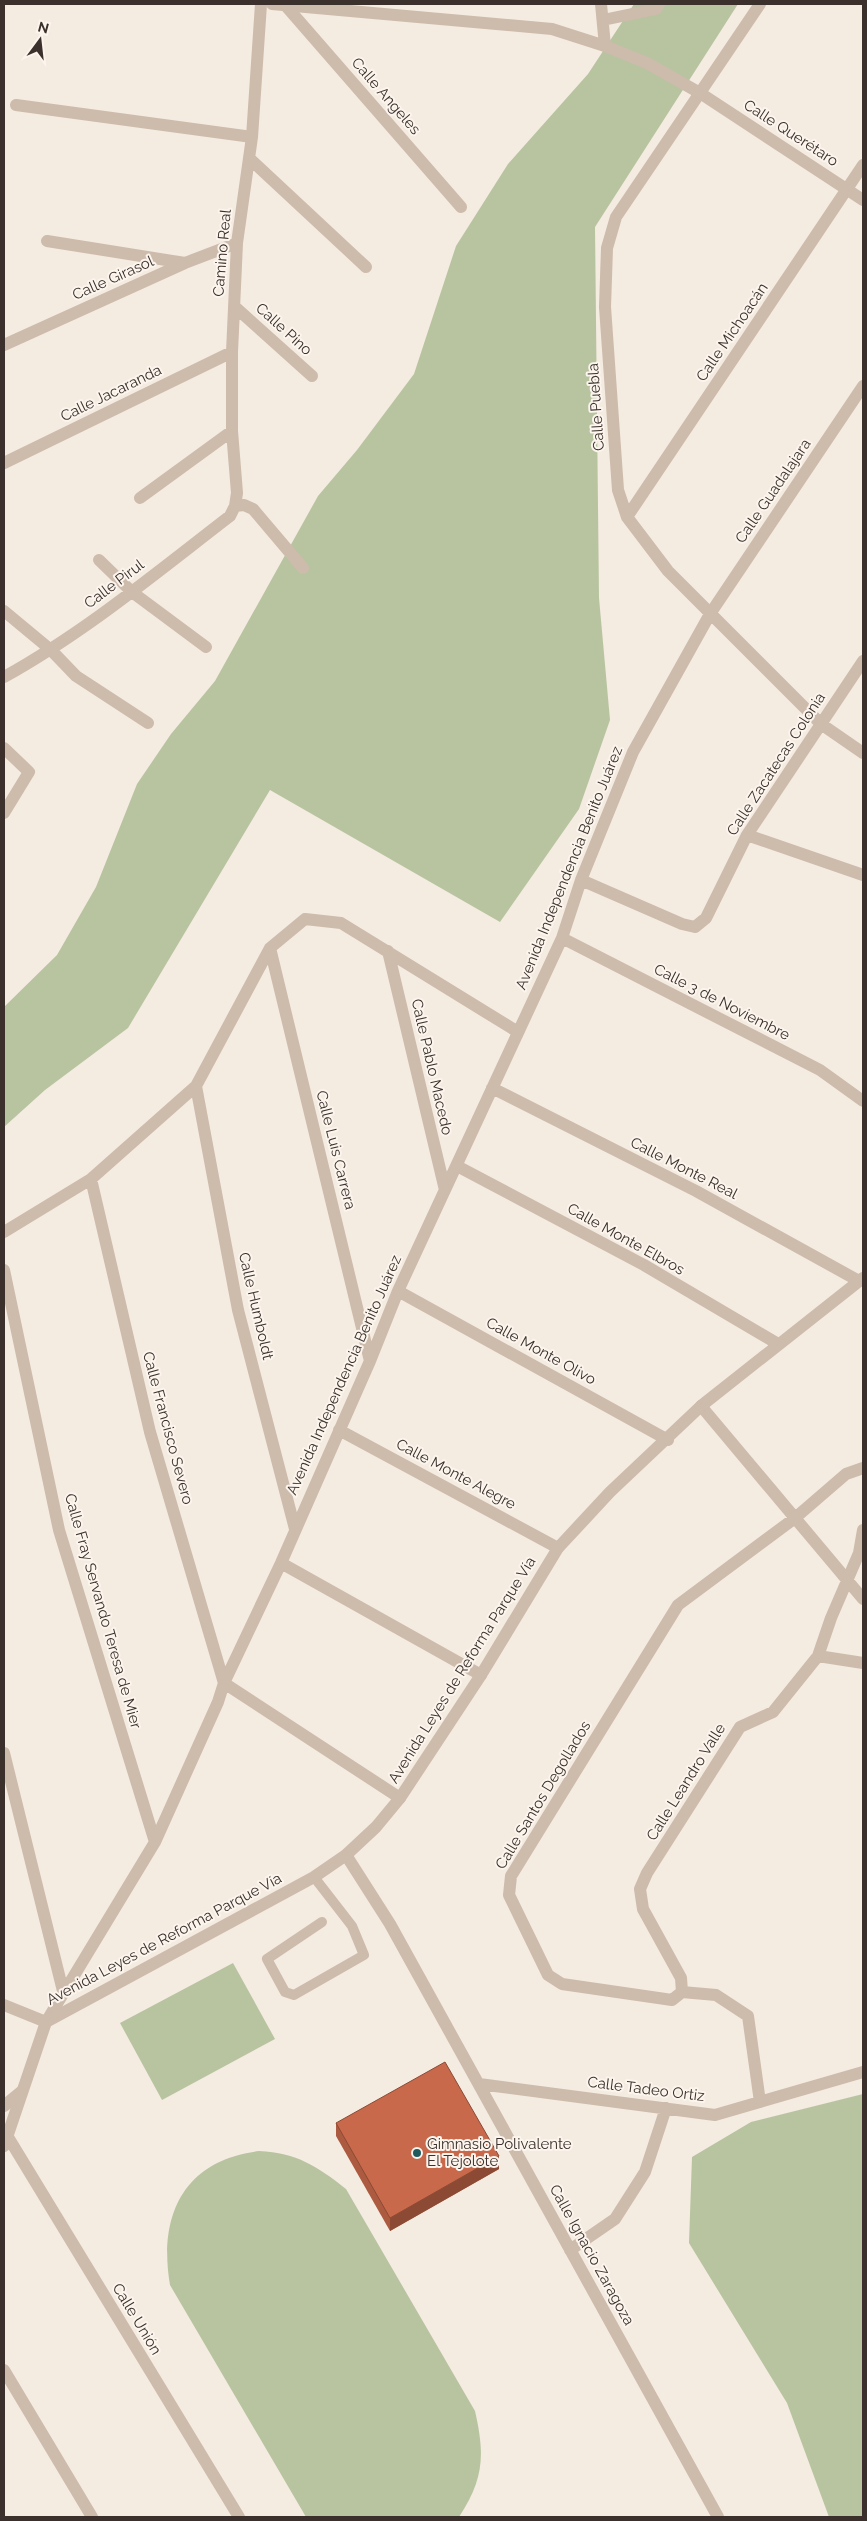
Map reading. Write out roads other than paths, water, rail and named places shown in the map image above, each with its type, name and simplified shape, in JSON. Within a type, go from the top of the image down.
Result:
[{"type":"street","name":"Camino Real","points":[[235,506],[237,493],[232,431],[232,352],[236,242],[250,159],[261,4]]},
{"type":"street","name":"Calle Querétaro","points":[[272,4],[552,29],[605,46],[647,63],[700,93],[863,200]]},
{"type":"street","points":[[601,4],[605,46]]},
{"type":"street","points":[[603,20],[656,9],[659,4]]},
{"type":"street","name":"Calle Puebla","points":[[760,4],[616,217],[607,248],[605,307],[618,490],[627,517],[668,571],[822,724],[863,753]]},
{"type":"street","name":"Calle Angeles","points":[[286,6],[462,207]]},
{"type":"street","points":[[16,105],[252,137]]},
{"type":"street","points":[[250,159],[366,267]]},
{"type":"street","name":"Calle Michoacán","points":[[627,517],[863,165]]},
{"type":"street","points":[[47,241],[185,263]]},
{"type":"street","name":"Calle Girasol","points":[[4,345],[185,263],[236,242]]},
{"type":"street","name":"Calle Pino","points":[[234,306],[312,376]]},
{"type":"street","name":"Calle Jacaranda","points":[[4,463],[232,352]]},
{"type":"street","name":"Calle Guadalajara","points":[[710,614],[863,386]]},
{"type":"street","points":[[140,498],[232,431]]},
{"type":"street","points":[[235,506],[244,505],[253,509],[303,568]]},
{"type":"street","name":"Calle Pirul","points":[[4,677],[51,650],[132,592],[230,516],[235,506]]},
{"type":"street","points":[[99,560],[132,592],[206,647]]},
{"type":"street","points":[[4,611],[51,650],[76,676],[148,723]]},
{"type":"street","name":"Avenida Independencia Benito Juárez","points":[[5,2139],[46,2022],[63,1991],[155,1842],[218,1702],[224,1683],[281,1563],[294,1529],[370,1361],[398,1291],[562,938],[581,880],[633,752],[710,614]]},
{"type":"street","name":"Calle Zacatecas Colonia","points":[[581,880],[682,924],[695,927],[706,918],[747,835],[863,660]]},
{"type":"street","points":[[4,748],[29,772],[4,813]]},
{"type":"street","points":[[747,835],[863,875]]},
{"type":"street","points":[[4,1232],[91,1179],[196,1086],[270,948],[305,919],[341,923],[518,1032]]},
{"type":"street","name":"Calle 3 de Noviembre","points":[[562,938],[820,1070],[863,1101]]},
{"type":"street","name":"Calle Luis Carrera","points":[[270,948],[370,1361]]},
{"type":"street","name":"Calle Pablo Macedo","points":[[388,951],[445,1190]]},
{"type":"street","name":"Calle Humboldt","points":[[196,1086],[238,1310],[294,1529]]},
{"type":"street","name":"Calle Monte Real","points":[[492,1088],[696,1191],[861,1280]]},
{"type":"street","name":"Calle Monte Elbros","points":[[457,1166],[644,1265],[778,1344]]},
{"type":"street","name":"Calle Francisco Severo","points":[[91,1179],[150,1432],[224,1683]]},
{"type":"street","name":"Calle Fray Servando Teresa de Mier","points":[[4,1270],[59,1530],[155,1842]]},
{"type":"street","name":"Avenida Leyes de Reforma Parque Vía","points":[[46,2022],[314,1876],[346,1855],[376,1827],[400,1798],[481,1676],[558,1548],[610,1492],[668,1440],[701,1406],[861,1280]]},
{"type":"street","name":"Calle Monte Olivo","points":[[398,1291],[668,1440]]},
{"type":"street","points":[[701,1406],[846,1582],[863,1599]]},
{"type":"street","name":"Calle Monte Alegre","points":[[339,1430],[558,1548]]},
{"type":"street","name":"Calle Santos Degollados","points":[[760,2102],[748,2016],[716,1995],[682,1992],[672,2000],[562,1984],[548,1975],[509,1895],[508,1885],[511,1876],[678,1606],[795,1518],[846,1474],[863,1468]]},
{"type":"street","name":"Calle Leandro Valle","points":[[682,1992],[681,1978],[643,1908],[640,1889],[648,1873],[740,1727],[773,1712],[818,1656],[831,1618],[859,1552],[863,1530]]},
{"type":"street","points":[[281,1563],[481,1676]]},
{"type":"street","points":[[818,1656],[863,1663]]},
{"type":"street","points":[[224,1683],[400,1798]]},
{"type":"street","points":[[4,1753],[63,1991]]},
{"type":"street","name":"Calle Ignacio Zaragoza","points":[[346,1855],[390,1924],[718,2517]]},
{"type":"street","points":[[4,2005],[46,2022]]},
{"type":"street","name":"Calle Tadeo Ortiz","points":[[479,2084],[715,2115],[863,2072]]},
{"type":"street","points":[[4,2106],[21,2092]]},
{"type":"street","points":[[570,2250],[615,2219],[645,2172],[666,2108]]},
{"type":"street","name":"Calle Unión","points":[[5,2139],[239,2517]]},
{"type":"street","points":[[4,2370],[92,2517]]},
{"type":"lane","points":[[314,1876],[352,1926],[364,1955],[294,1995],[285,1992],[267,1959],[322,1922]]},
{"type":"place","name":"Gimnasio Polivalente El Tejolote","points":[[417,2153]]}]
